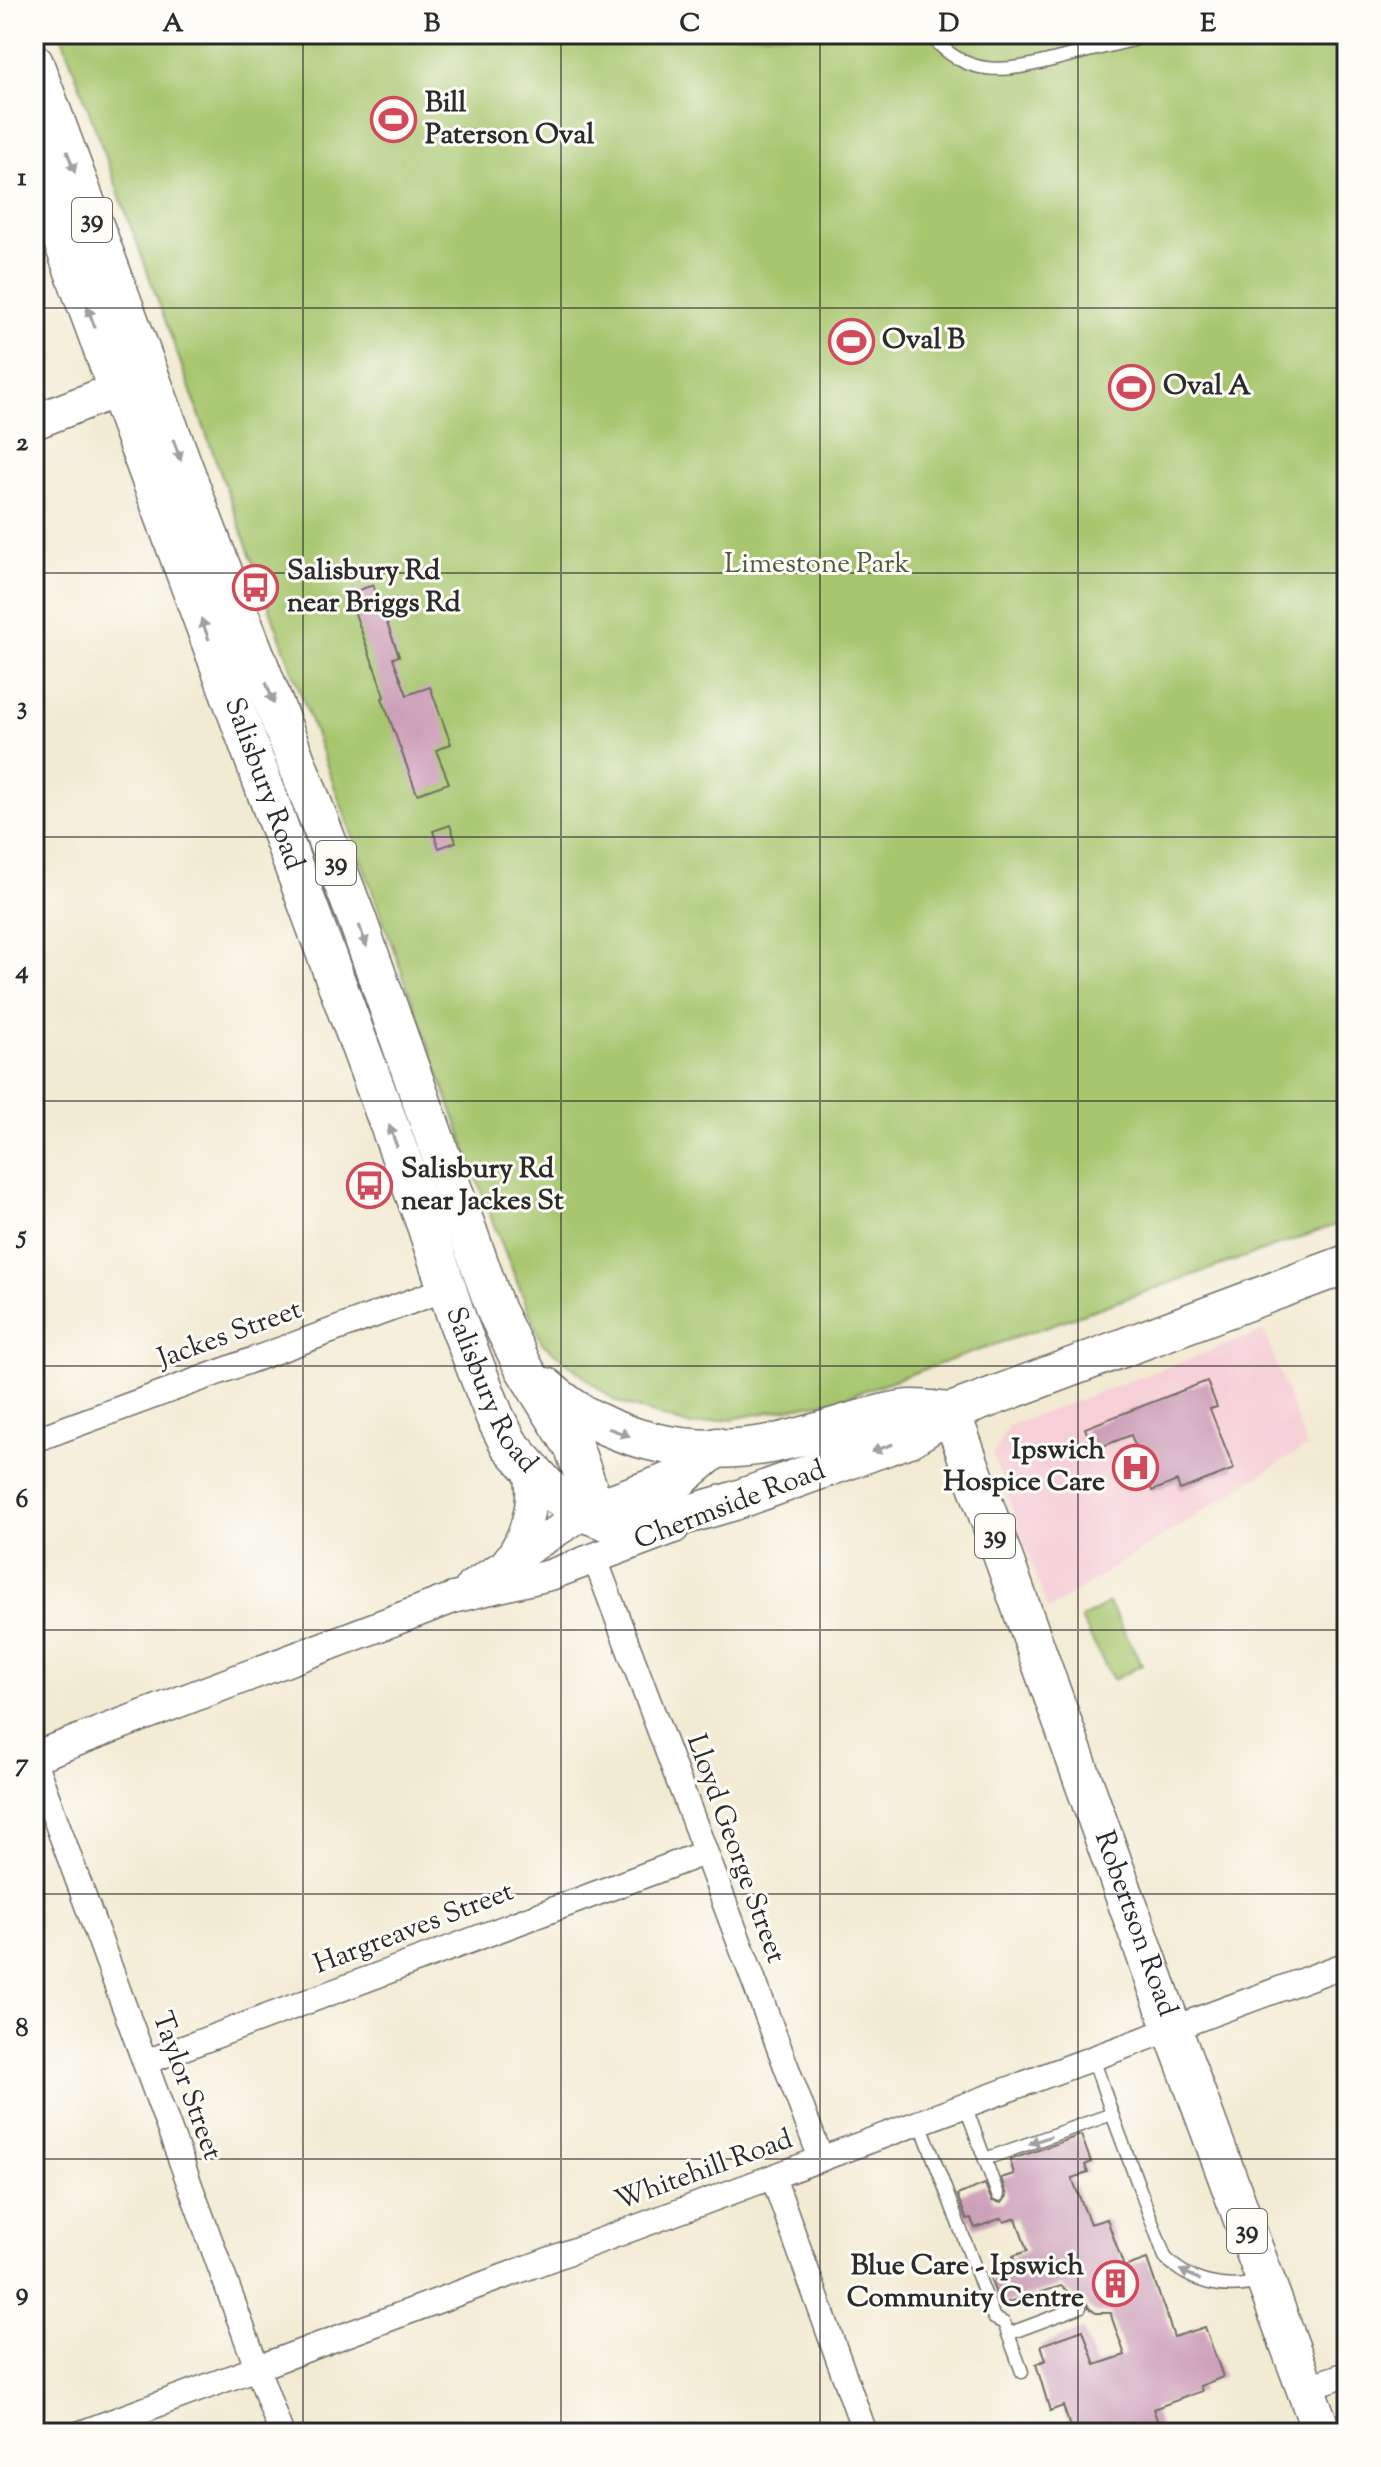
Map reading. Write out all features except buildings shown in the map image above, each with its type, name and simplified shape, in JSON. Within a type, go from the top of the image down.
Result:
[{"type":"main road","name":"Salisbury Road","points":[[34,63],[134,384],[495,1417],[509,1444],[551,1491],[585,1513],[609,1522],[650,1523],[734,1501]]},
{"type":"main road","name":"Salisbury Road","points":[[34,163],[134,384],[357,919],[496,1311],[515,1351],[574,1448],[589,1491],[585,1513]]},
{"type":"main road","points":[[34,422],[134,384]]},
{"type":"main road","name":"Chermside Road","points":[[734,1501],[909,1438],[951,1412],[1347,1264]]},
{"type":"main road","points":[[448,1288],[483,1277]]},
{"type":"main road","name":"Salisbury Road","points":[[515,1351],[561,1400],[609,1430],[665,1445],[722,1447]]},
{"type":"main road","name":"Chermside Road","points":[[585,1513],[680,1478],[722,1447],[772,1443],[904,1409],[951,1412]]},
{"type":"main road","name":"Robertson Road","points":[[951,1412],[1172,2028],[1322,2433]]},
{"type":"street","name":"Jackes Street","points":[[34,1440],[448,1288]]},
{"type":"street","points":[[503,1576],[520,1538],[531,1502],[533,1485],[528,1468]]},
{"type":"street","name":"Chermside Road","points":[[503,1576],[550,1575],[659,1535],[734,1501]]},
{"type":"street","name":"Chermside Road","points":[[34,1759],[503,1576],[585,1513]]},
{"type":"street","name":"Lloyd George Street","points":[[595,1559],[821,2159]]},
{"type":"street","name":"Taylor Street","points":[[34,1759],[281,2433]]},
{"type":"street","name":"Hargreaves Street","points":[[146,2062],[704,1853]]},
{"type":"street","name":"Whitehill Road","points":[[81,2433],[1172,2028],[1345,1970]]},
{"type":"street","points":[[773,2177],[865,2433]]},
{"type":"street","points":[[1305,2388],[1347,2374]]},
{"type":"lane","points":[[930,34],[951,56],[981,68],[1014,70],[1147,34]]},
{"type":"lane","points":[[1093,2058],[1165,2257],[1174,2267],[1191,2277],[1214,2283],[1247,2285],[1265,2279]]},
{"type":"lane","points":[[965,2105],[998,2195]]},
{"type":"lane","points":[[985,2159],[1112,2114]]},
{"type":"lane","points":[[920,2122],[994,2318],[1004,2323],[1022,2372]]},
{"type":"lane","points":[[1008,2334],[1080,2307]]},
{"type":"shaded area","name":"Ipswich Hospice Care","points":[[1264,1331],[1307,1447],[1048,1610],[993,1455],[1008,1426]]},
{"type":"green space","name":"Limestone Park","points":[[61,34],[1347,34],[1347,1221],[837,1400],[691,1426],[615,1401],[542,1343],[492,1220]]},
{"type":"green space","points":[[1109,1603],[1142,1665],[1113,1680],[1081,1619]]},
{"type":"place","name":"Bill Paterson Oval","points":[[394,120]]},
{"type":"place","name":"Oval B","points":[[851,341]]},
{"type":"place","name":"Oval A","points":[[1132,387]]},
{"type":"place","name":"Salisbury Rd near Briggs Rd","points":[[256,588]]},
{"type":"place","name":"Salisbury Rd near Jackes St","points":[[370,1186]]},
{"type":"place","name":"Ipswich Hospice Care","points":[[1136,1467]]},
{"type":"place","name":"Blue Care - Ipswich Community Centre","points":[[1115,2283]]}]
